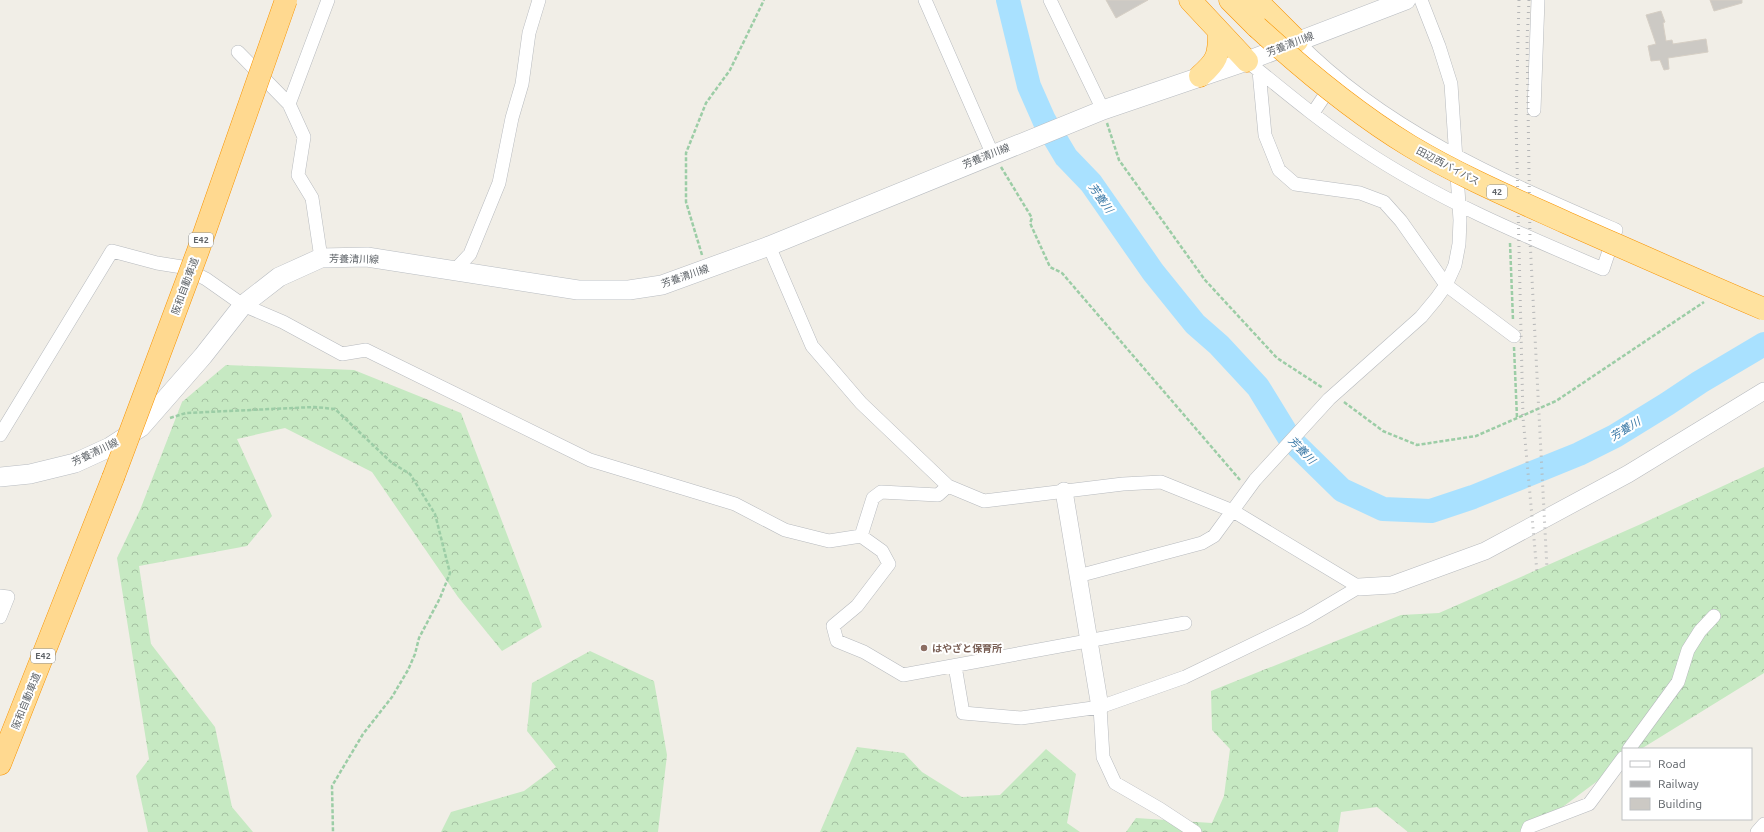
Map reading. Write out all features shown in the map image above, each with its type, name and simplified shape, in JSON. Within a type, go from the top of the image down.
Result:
[{"type":"highway","name":"阪和自動車道","points":[[0,764],[113,478],[198,251],[286,0]]},
{"type":"highway","points":[[1190,0],[1219,33],[1253,66]]},
{"type":"highway","name":"田辺西バイパス","points":[[1230,0],[1302,68],[1391,134],[1441,164],[1487,187],[1764,309]]},
{"type":"highway","points":[[1256,0],[1297,41]]},
{"type":"highway","points":[[1200,76],[1213,65],[1218,56],[1219,33]]},
{"type":"highway","name":"阪和自動車道","points":[[0,729],[85,547]]},
{"type":"main road","name":"芳養清川線","points":[[0,477],[30,474],[75,463],[110,446],[141,427],[203,356],[243,305],[279,277],[321,258],[368,257],[578,290],[630,290],[662,285],[770,246],[1098,111],[1200,76],[1253,66],[1297,41],[1406,0]]},
{"type":"street","points":[[289,104],[328,0]]},
{"type":"street","points":[[455,270],[470,254],[499,183],[512,118],[522,84],[529,33],[539,0]]},
{"type":"street","points":[[924,0],[998,151]]},
{"type":"street","points":[[1050,0],[1098,111]]},
{"type":"street","points":[[1078,576],[1202,543],[1214,536],[1251,484],[1332,397],[1421,317],[1446,285],[1455,265],[1459,244],[1460,206],[1451,84],[1439,46],[1421,0]]},
{"type":"street","points":[[1534,110],[1538,0]]},
{"type":"street","points":[[1253,66],[1361,149],[1460,206],[1603,269],[1616,230],[1531,193],[1457,157],[1392,119],[1321,66],[1297,41]]},
{"type":"street","points":[[238,52],[289,104],[304,137],[298,175],[312,198],[321,258]]},
{"type":"street","points":[[1253,66],[1265,135],[1279,170],[1295,184],[1360,193],[1384,202],[1401,221],[1446,285],[1514,336]]},
{"type":"street","points":[[1313,113],[1326,95],[1344,84]]},
{"type":"street","points":[[770,246],[812,346],[861,403],[948,486],[984,501],[1064,491],[1161,482],[1233,511],[1358,587]]},
{"type":"street","points":[[0,435],[112,250],[157,263],[182,267],[206,279],[243,305],[283,322],[342,354],[366,350],[590,460],[735,504],[785,530],[829,541],[861,536],[882,551],[889,564],[857,606],[833,626],[837,641],[864,652],[903,675],[1089,642],[1185,623]]},
{"type":"street","points":[[955,666],[963,713],[1021,718],[1100,707],[1185,677],[1305,619],[1358,587],[1392,584],[1415,578],[1485,551],[1628,474],[1764,391]]},
{"type":"street","points":[[861,536],[873,498],[881,492],[938,495],[948,486]]},
{"type":"street","points":[[1064,491],[1100,707],[1103,757],[1115,783],[1160,809],[1195,832]]},
{"type":"street","points":[[0,596],[8,597],[0,617]]},
{"type":"street","points":[[1631,748],[1678,682],[1688,650],[1700,631],[1714,616]]},
{"type":"street","points":[[1527,832],[1528,827],[1589,804],[1622,759]]},
{"type":"street","points":[[1758,832],[1764,824]]},
{"type":"path","points":[[706,269],[686,202],[686,153],[706,103],[730,70],[764,0]]},
{"type":"path","points":[[1098,111],[1119,160],[1205,280],[1277,358],[1332,397],[1383,430],[1417,445],[1476,436],[1556,401],[1701,302],[1707,301]]},
{"type":"path","points":[[998,151],[1032,218],[1030,223],[1050,267],[1062,273],[1251,484]]},
{"type":"path","points":[[141,427],[186,413],[314,407],[335,409],[392,463],[410,474],[435,514],[450,573],[440,598],[419,638],[415,654],[408,670],[392,697],[363,734],[332,786],[333,832]]},
{"type":"green space","points":[[226,365],[354,370],[461,413],[542,627],[502,651],[458,597],[372,472],[285,428],[237,439],[272,516],[247,546],[139,566],[151,644],[215,727],[232,807],[253,832],[148,832],[136,776],[149,759],[117,558],[140,510],[182,402]]},
{"type":"green space","points":[[1764,467],[1764,673],[1643,748],[1622,748],[1622,763],[1529,832],[1408,832],[1377,807],[1341,812],[1338,832],[1126,832],[1136,818],[1212,823],[1224,796],[1230,749],[1212,730],[1211,691],[1401,615],[1439,613],[1641,524]]},
{"type":"green space","points":[[590,651],[654,681],[667,755],[658,832],[441,832],[451,812],[524,791],[556,767],[527,731],[532,683]]},
{"type":"green space","points":[[857,747],[904,753],[922,772],[962,797],[1000,795],[1046,749],[1076,774],[1067,823],[1080,832],[820,832]]},
{"type":"building","points":[[1106,0],[1148,0],[1116,18]]},
{"type":"building","points":[[1710,0],[1742,0],[1742,3],[1714,11]]},
{"type":"building","points":[[1661,11],[1665,22],[1663,23],[1666,41],[1672,40],[1673,44],[1706,39],[1708,52],[1668,58],[1669,69],[1664,70],[1660,60],[1651,61],[1648,46],[1656,44],[1646,15]]},
{"type":"waterway","name":"芳養川","points":[[1008,0],[1029,86],[1044,120],[1066,157],[1091,183],[1153,272],[1195,324],[1219,345],[1258,387],[1290,439],[1342,490],[1383,509],[1431,511],[1473,497],[1579,454],[1615,436],[1700,382],[1764,344]]},
{"type":"railway","points":[[1519,0],[1516,121],[1523,417],[1537,572]]},
{"type":"railway","points":[[1529,0],[1527,39],[1530,240],[1547,569]]},
{"type":"place","name":"はやざと保育所","points":[[924,648]]}]
